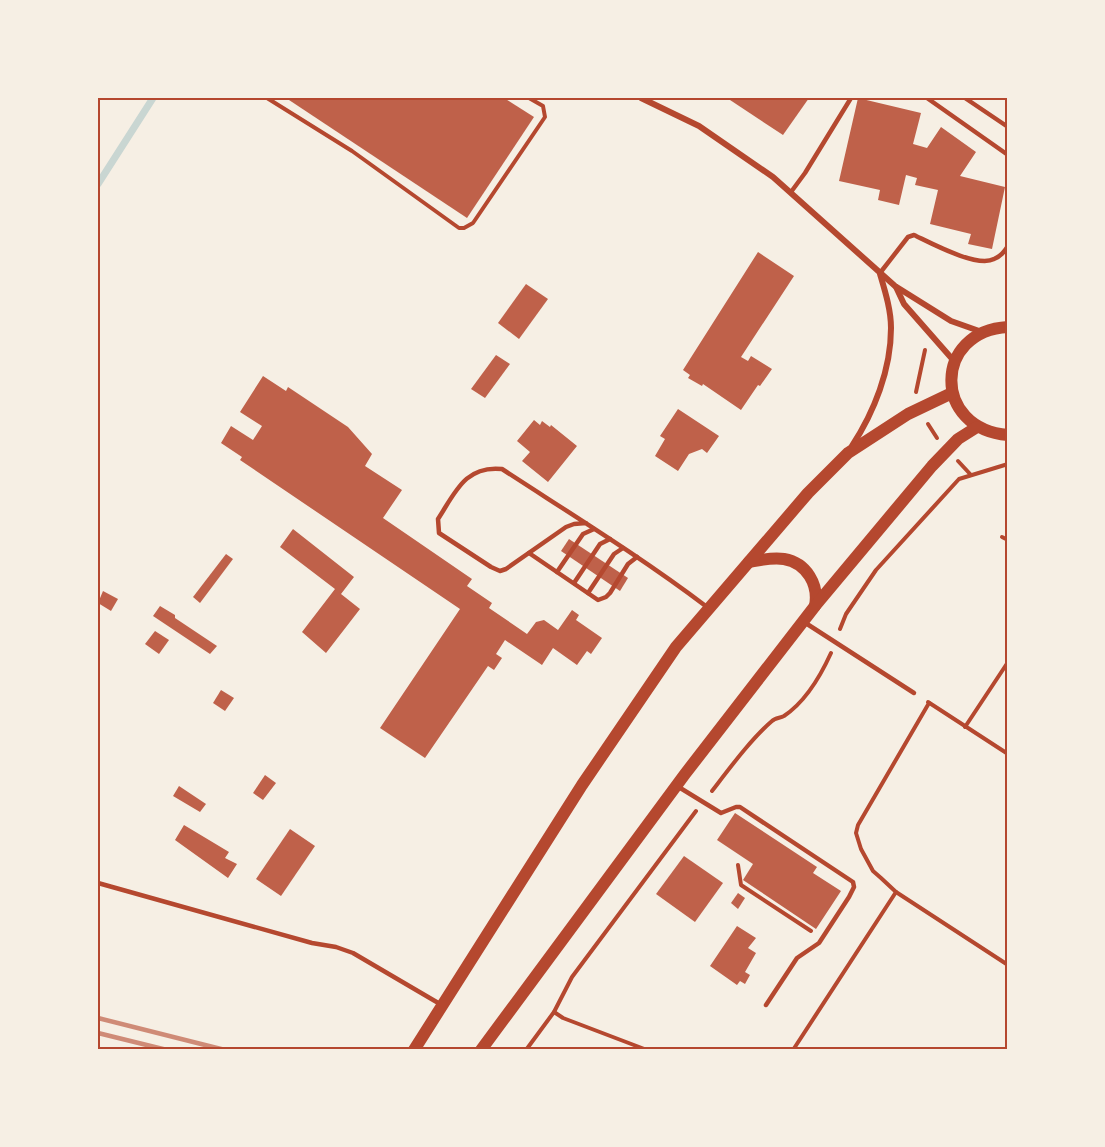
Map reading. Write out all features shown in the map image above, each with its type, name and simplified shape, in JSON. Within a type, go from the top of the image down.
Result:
[{"type":"main road","points":[[1008,327],[982,332],[972,338],[954,361],[951,374],[952,393],[965,417],[977,427],[991,433],[1008,435]]},
{"type":"main road","points":[[414,1050],[540,850],[676,647],[808,493],[848,453],[908,414],[952,393]]},
{"type":"main road","points":[[481,1050],[677,786],[816,606],[932,466],[958,439],[977,427]]},
{"type":"main road","points":[[749,562],[784,559],[799,565],[815,584],[816,606]]},
{"type":"street","points":[[640,98],[699,126],[791,192],[895,286],[951,321],[982,332]]},
{"type":"street","points":[[848,453],[872,412],[885,371],[891,328],[890,312],[880,273]]},
{"type":"street","points":[[895,286],[904,304],[954,361]]},
{"type":"lane","points":[[791,192],[851,98]]},
{"type":"lane","points":[[927,98],[1008,156]]},
{"type":"lane","points":[[965,98],[1008,127]]},
{"type":"lane","points":[[880,273],[908,237],[914,235],[981,261],[992,261],[1008,246]]},
{"type":"lane","points":[[586,523],[566,527],[507,569],[500,571],[439,533],[438,519],[465,478],[492,468],[502,469],[586,523],[610,539],[710,608]]},
{"type":"lane","points":[[557,572],[583,534],[594,529]]},
{"type":"lane","points":[[574,583],[600,544],[610,539]]},
{"type":"lane","points":[[588,593],[614,554],[623,548]]},
{"type":"lane","points":[[529,553],[598,600],[606,597],[628,564],[637,558]]},
{"type":"lane","points":[[804,622],[914,693]]},
{"type":"lane","points":[[677,786],[721,813],[740,807],[853,882],[854,887],[849,897],[819,943],[797,958],[766,1005]]},
{"type":"lane","points":[[98,883],[353,953],[443,1005]]},
{"type":"path","points":[[267,98],[352,151],[459,228],[464,228],[473,224],[545,117],[543,106],[530,98]]},
{"type":"path","points":[[916,399],[921,362],[927,346]]},
{"type":"path","points":[[924,417],[936,437]]},
{"type":"path","points":[[526,1050],[554,1012],[572,977],[735,762],[773,720],[783,716],[799,701],[826,663],[846,614],[876,570],[959,479],[1008,464]]},
{"type":"path","points":[[1002,537],[1008,540]]},
{"type":"path","points":[[965,727],[1008,662]]},
{"type":"path","points":[[914,693],[1008,754]]},
{"type":"path","points":[[929,703],[858,825],[856,833],[861,849],[873,871],[896,892],[1008,965]]},
{"type":"path","points":[[738,865],[741,885],[822,938]]},
{"type":"path","points":[[793,1050],[896,892]]},
{"type":"path","points":[[554,1012],[563,1018],[647,1050]]},
{"type":"building","points":[[286,98],[504,98],[534,117],[467,218]]},
{"type":"building","points":[[727,98],[809,98],[783,135]]},
{"type":"building","points":[[858,98],[921,113],[913,144],[927,148],[941,127],[976,152],[960,176],[1005,187],[992,249],[968,244],[971,234],[930,224],[938,190],[915,185],[917,178],[906,175],[899,205],[878,200],[880,190],[839,181]]},
{"type":"building","points":[[758,252],[794,276],[741,357],[748,361],[751,356],[772,369],[741,410],[703,384],[702,386],[688,378],[690,375],[683,370]]},
{"type":"building","points":[[526,284],[548,299],[519,339],[498,323]]},
{"type":"building","points":[[496,355],[510,364],[485,398],[471,389]]},
{"type":"building","points":[[263,376],[286,391],[288,387],[348,427],[372,454],[365,466],[402,490],[383,518],[472,579],[467,586],[492,603],[489,608],[527,634],[536,622],[544,620],[558,630],[572,610],[579,615],[576,620],[602,638],[591,654],[587,651],[577,665],[553,648],[542,665],[505,640],[496,654],[502,658],[494,670],[488,666],[425,758],[380,728],[460,609],[240,460],[242,457],[221,443],[231,426],[253,440],[262,426],[240,412]]},
{"type":"building","points":[[678,409],[719,436],[707,453],[702,449],[689,454],[678,471],[655,456],[665,439],[660,436]]},
{"type":"building","points":[[534,420],[540,425],[542,421],[550,427],[551,425],[577,446],[548,482],[522,461],[530,452],[517,441]]},
{"type":"building","points":[[293,529],[354,577],[341,594],[360,609],[326,653],[302,632],[335,589],[280,547]]},
{"type":"building","points":[[569,539],[628,578],[620,591],[561,551]]},
{"type":"building","points":[[226,554],[233,559],[200,603],[193,597]]},
{"type":"building","points":[[103,591],[118,599],[111,611],[98,603]]},
{"type":"building","points":[[160,606],[217,646],[210,654],[153,616]]},
{"type":"building","points":[[155,631],[169,640],[159,654],[145,644]]},
{"type":"building","points":[[221,690],[234,698],[225,711],[213,703]]},
{"type":"building","points":[[265,775],[276,783],[263,800],[253,793]]},
{"type":"building","points":[[179,786],[206,804],[200,812],[173,796]]},
{"type":"building","points":[[735,813],[817,867],[813,873],[841,891],[816,929],[743,880],[753,864],[717,840]]},
{"type":"building","points":[[184,825],[229,852],[225,858],[237,864],[228,878],[175,840]]},
{"type":"building","points":[[290,829],[315,846],[281,896],[256,879]]},
{"type":"building","points":[[684,856],[723,883],[695,922],[656,894]]},
{"type":"building","points":[[738,893],[745,898],[738,909],[731,903]]},
{"type":"building","points":[[737,926],[756,938],[748,948],[756,953],[745,972],[750,975],[745,984],[740,981],[737,985],[710,966]]},
{"type":"waterway","points":[[98,184],[153,98]]},
{"type":"railway","points":[[98,1018],[225,1050]]},
{"type":"railway","points":[[98,1033],[167,1050]]}]
